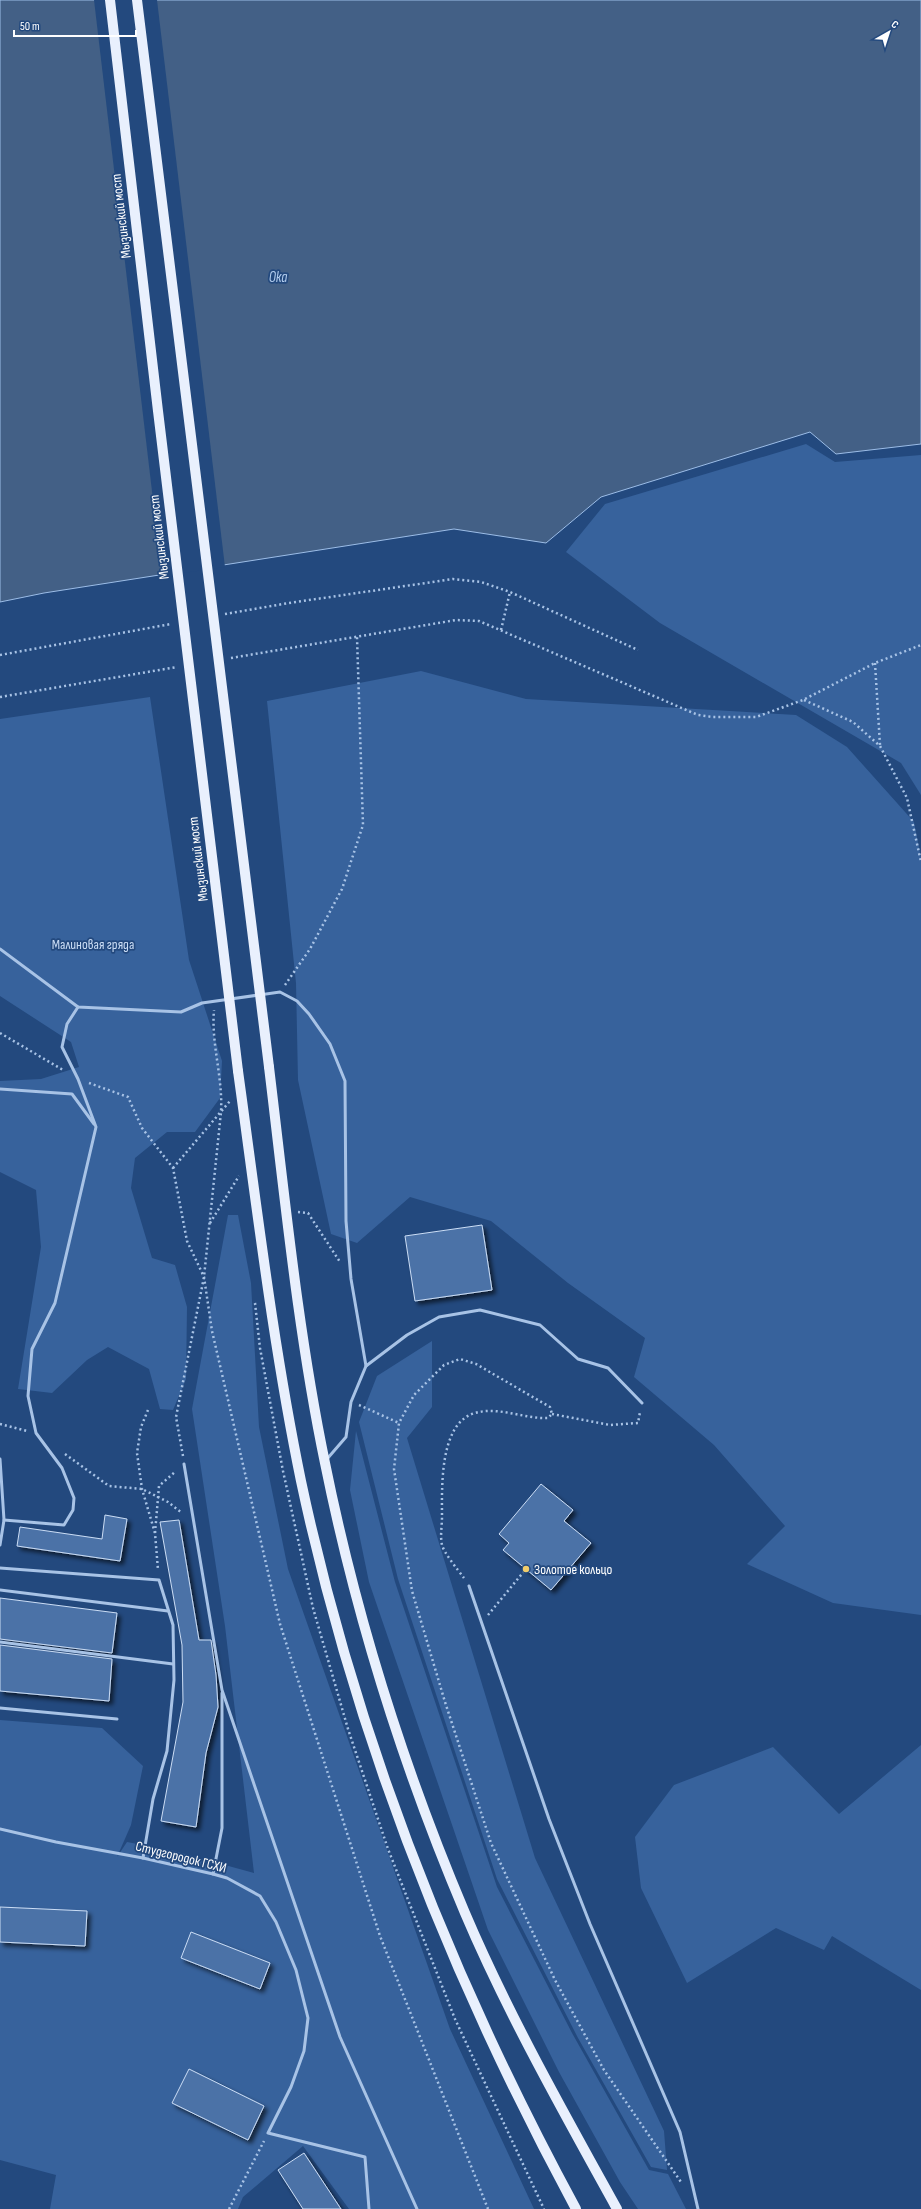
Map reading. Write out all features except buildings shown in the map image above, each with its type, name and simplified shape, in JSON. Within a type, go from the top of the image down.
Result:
[{"type":"main road","name":"Мызинский мост","points":[[110,0],[238,1071],[274,1330],[301,1480],[328,1593],[362,1711],[417,1869],[462,1980],[540,2144],[576,2209]]},
{"type":"main road","points":[[137,0],[287,1210],[304,1341],[325,1462],[357,1596],[387,1701],[442,1855],[492,1971],[572,2128],[617,2209]]},
{"type":"lane","points":[[0,949],[78,1007],[181,1012],[202,1003],[280,992],[297,1001],[309,1014],[330,1044],[345,1081],[346,1221],[351,1279],[366,1366]]},
{"type":"lane","points":[[4,1520],[64,1525],[73,1510],[74,1498],[62,1468],[36,1433],[28,1396],[32,1349],[55,1303],[96,1127],[78,1079],[62,1047],[67,1024],[78,1007]]},
{"type":"lane","points":[[0,1089],[72,1094],[96,1127]]},
{"type":"lane","points":[[325,1462],[346,1437],[351,1402],[366,1366],[407,1335],[439,1317],[480,1310],[540,1325],[578,1359],[608,1368],[642,1403]]},
{"type":"lane","points":[[0,1459],[4,1520],[0,1545]]},
{"type":"lane","points":[[184,1464],[222,1690],[340,2037],[417,2209]]},
{"type":"lane","points":[[0,1568],[159,1580],[173,1625],[174,1680],[167,1751],[154,1799],[143,1858]]},
{"type":"lane","points":[[469,1586],[554,1833],[590,1924],[680,2132],[696,2204],[699,2209]]},
{"type":"lane","points":[[0,1590],[168,1611]]},
{"type":"lane","points":[[0,1642],[173,1664]]},
{"type":"lane","points":[[213,1874],[222,1828],[222,1690]]},
{"type":"lane","points":[[0,1708],[117,1719]]},
{"type":"lane","name":"Студгородок ГСХИ","points":[[0,1829],[213,1874],[227,1878],[260,1896],[276,1922],[296,1970],[308,2018],[304,2051],[291,2087],[268,2133]]},
{"type":"lane","points":[[268,2133],[365,2157],[370,2209]]},
{"type":"path","points":[[219,615],[289,603],[453,579],[480,582],[510,592],[638,650]]},
{"type":"path","points":[[501,630],[510,592]]},
{"type":"path","points":[[225,659],[456,620],[479,621],[698,715],[713,717],[756,717],[803,700],[875,664],[921,645]]},
{"type":"path","points":[[0,654],[172,624]]},
{"type":"path","points":[[280,992],[310,949],[342,889],[363,825],[357,637]]},
{"type":"path","points":[[875,664],[880,746]]},
{"type":"path","points":[[0,696],[178,666]]},
{"type":"path","points":[[803,700],[853,722],[880,746],[907,798],[921,862]]},
{"type":"path","points":[[159,1580],[155,1533],[159,1486],[184,1464],[176,1417],[204,1276],[221,1112],[222,1092],[213,1019],[215,1001]]},
{"type":"path","points":[[231,1100],[173,1168],[186,1241],[204,1276],[212,1331],[280,1624],[380,1936],[488,2209]]},
{"type":"path","points":[[210,1223],[242,1172]]},
{"type":"path","points":[[287,1210],[308,1213],[351,1279]]},
{"type":"path","points":[[552,1414],[550,1407],[536,1398],[476,1364],[460,1359],[444,1364],[414,1395],[399,1424],[394,1469],[412,1590],[445,1702],[491,1842],[556,1980],[604,2070],[683,2184]]},
{"type":"path","points":[[351,1402],[399,1424]]},
{"type":"path","points":[[552,1414],[610,1425],[638,1423],[642,1403]]},
{"type":"path","points":[[148,1410],[141,1427],[137,1453],[142,1489],[155,1533]]},
{"type":"path","points":[[469,1586],[442,1546],[442,1489],[446,1448],[457,1424],[474,1413],[494,1411],[537,1418],[548,1418],[552,1414]]},
{"type":"path","points":[[0,1424],[36,1433]]},
{"type":"path","points":[[60,1451],[109,1486],[142,1489],[168,1502],[184,1515],[195,1529]]},
{"type":"path","points":[[482,1621],[526,1569]]},
{"type":"path","points":[[229,2209],[268,2133]]},
{"type":"green space","points":[[806,444],[835,462],[921,455],[921,795],[901,763],[660,623],[566,552],[605,504]]},
{"type":"green space","points":[[421,671],[526,699],[796,715],[847,747],[914,822],[921,858],[921,1615],[833,1603],[747,1564],[785,1526],[714,1445],[634,1377],[645,1338],[568,1283],[491,1221],[410,1197],[357,1243],[331,1234],[298,1080],[296,983],[267,701]]},
{"type":"green space","name":"Малиновая гряда","points":[[150,697],[189,960],[222,1061],[220,1098],[195,1132],[167,1132],[135,1158],[131,1188],[152,1258],[175,1265],[187,1307],[186,1379],[173,1410],[160,1409],[149,1369],[108,1347],[87,1360],[52,1393],[18,1389],[41,1247],[36,1190],[0,1172],[0,1081],[41,1079],[79,1067],[71,1042],[0,996],[0,719]]},
{"type":"green space","points":[[228,1215],[238,1215],[251,1283],[259,1427],[288,1569],[450,2029],[534,2209],[349,2209],[303,2146],[243,2197],[238,2209],[50,2209],[56,2175],[0,2160],[0,1720],[102,1728],[143,1766],[131,1825],[117,1857],[127,1842],[174,1851],[254,1873],[225,1626],[192,1409]]},
{"type":"green space","points":[[432,1341],[432,1407],[407,1438],[535,1858],[664,2131],[667,2170],[651,2167],[578,2038],[497,1879],[398,1579],[359,1422],[377,1376]]},
{"type":"green space","points":[[356,1431],[395,1582],[497,1887],[572,2033],[649,2170],[668,2174],[686,2209],[638,2209],[620,2182],[559,2072],[488,1930],[369,1582],[350,1490]]},
{"type":"green space","points":[[921,1745],[921,1990],[832,1936],[824,1950],[776,1928],[687,1983],[641,1888],[635,1837],[674,1785],[773,1747],[839,1814]]},
{"type":"water","name":"Ока","points":[[0,0],[921,0],[921,444],[836,454],[810,432],[601,497],[546,543],[454,529],[44,593],[0,602]]},
{"type":"pier","points":[[94,0],[157,0],[225,567],[162,576]]},
{"type":"place","name":"Золотое кольцо","points":[[526,1569]]}]
